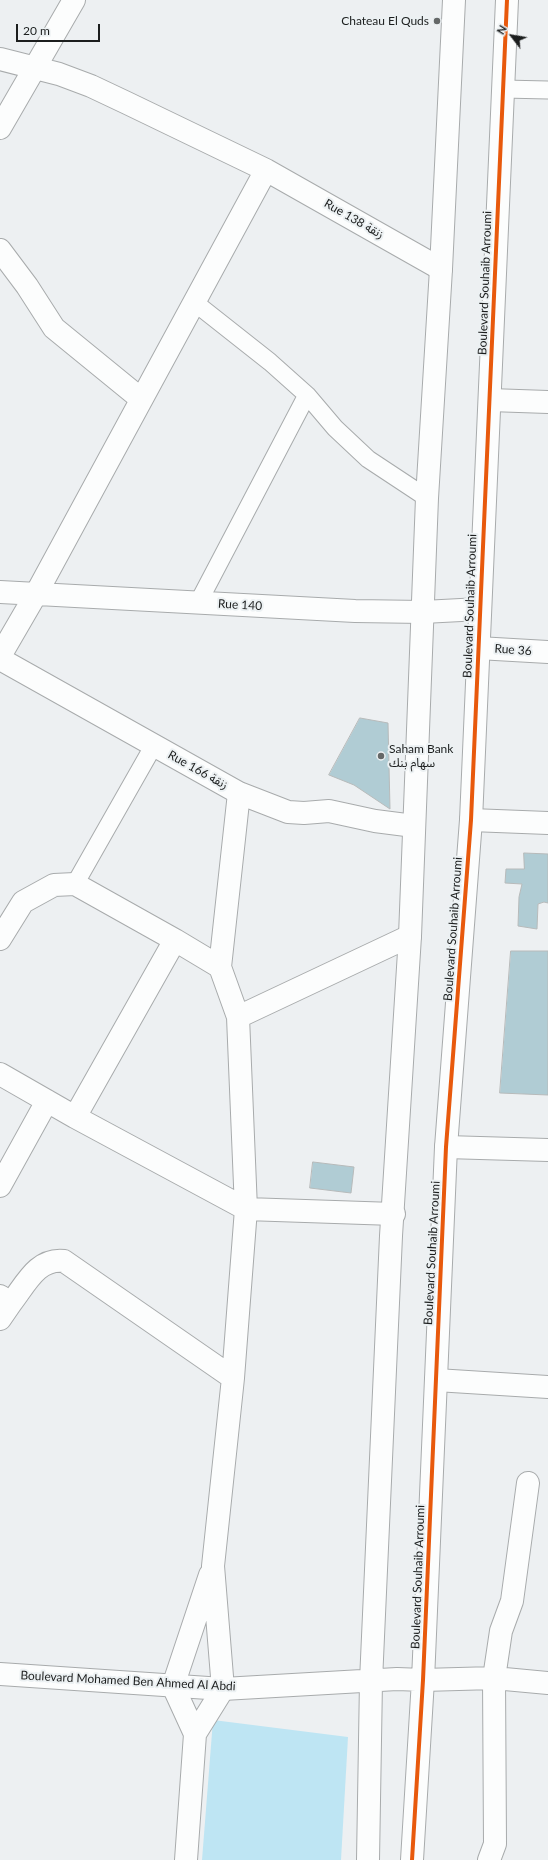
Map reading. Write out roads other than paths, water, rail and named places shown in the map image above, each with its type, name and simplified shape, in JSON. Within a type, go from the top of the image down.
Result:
[{"type":"street","points":[[0,128],[74,0]]},
{"type":"street","points":[[368,1860],[371,1681],[390,1252],[394,1214],[410,936],[427,498],[441,269],[454,0]]},
{"type":"street","name":"Boulevard Souhaib Arroumi","points":[[412,1860],[423,1680],[446,1147],[471,820],[507,0]]},
{"type":"street","name":"Rue 138 زنقة","points":[[0,59],[35,67],[90,86],[266,170],[441,269]]},
{"type":"street","points":[[0,658],[266,170]]},
{"type":"street","points":[[0,250],[27,286],[54,328],[141,399]]},
{"type":"street","points":[[490,400],[548,402]]},
{"type":"street","name":"Rue 140","points":[[0,592],[355,612],[423,612],[480,608]]},
{"type":"street","name":"Rue 36","points":[[478,648],[548,652]]},
{"type":"street","name":"Rue 166 زنقة","points":[[0,658],[239,792],[288,812],[304,813],[329,811],[376,821],[414,826]]},
{"type":"street","points":[[186,1860],[195,1734],[223,1689],[213,1566],[233,1378],[246,1209],[238,1017],[220,968],[239,792]]},
{"type":"street","points":[[471,820],[548,823]]},
{"type":"street","points":[[0,939],[6,914],[23,902],[54,885],[75,884],[175,940],[220,968]]},
{"type":"street","points":[[238,1017],[410,936]]},
{"type":"street","points":[[75,1117],[175,940]]},
{"type":"street","points":[[0,1074],[75,1117],[246,1209],[394,1214]]},
{"type":"street","points":[[0,1186],[47,1101]]},
{"type":"street","points":[[446,1147],[548,1150]]},
{"type":"street","points":[[4,1306],[37,1269],[53,1260],[64,1261],[233,1378]]},
{"type":"street","points":[[436,1380],[548,1387]]},
{"type":"street","points":[[489,1860],[495,1844],[494,1678],[501,1632],[512,1601],[528,1484]]},
{"type":"street","points":[[195,1734],[173,1686],[213,1566]]},
{"type":"street","name":"Boulevard Mohamed Ben Ahmed Al Abdi","points":[[0,1674],[223,1689],[397,1679],[423,1680],[494,1678],[548,1683]]},
{"type":"lane","points":[[503,89],[548,90]]},
{"type":"lane","points":[[194,302],[270,362],[307,395],[335,428],[368,459],[427,498]]},
{"type":"lane","points":[[198,603],[307,395]]},
{"type":"lane","points":[[75,884],[154,745]]},
{"type":"place","name":"Chateau El Quds","points":[[437,21]]},
{"type":"place","name":"Saham Bank سهام بنك","points":[[381,756]]}]
